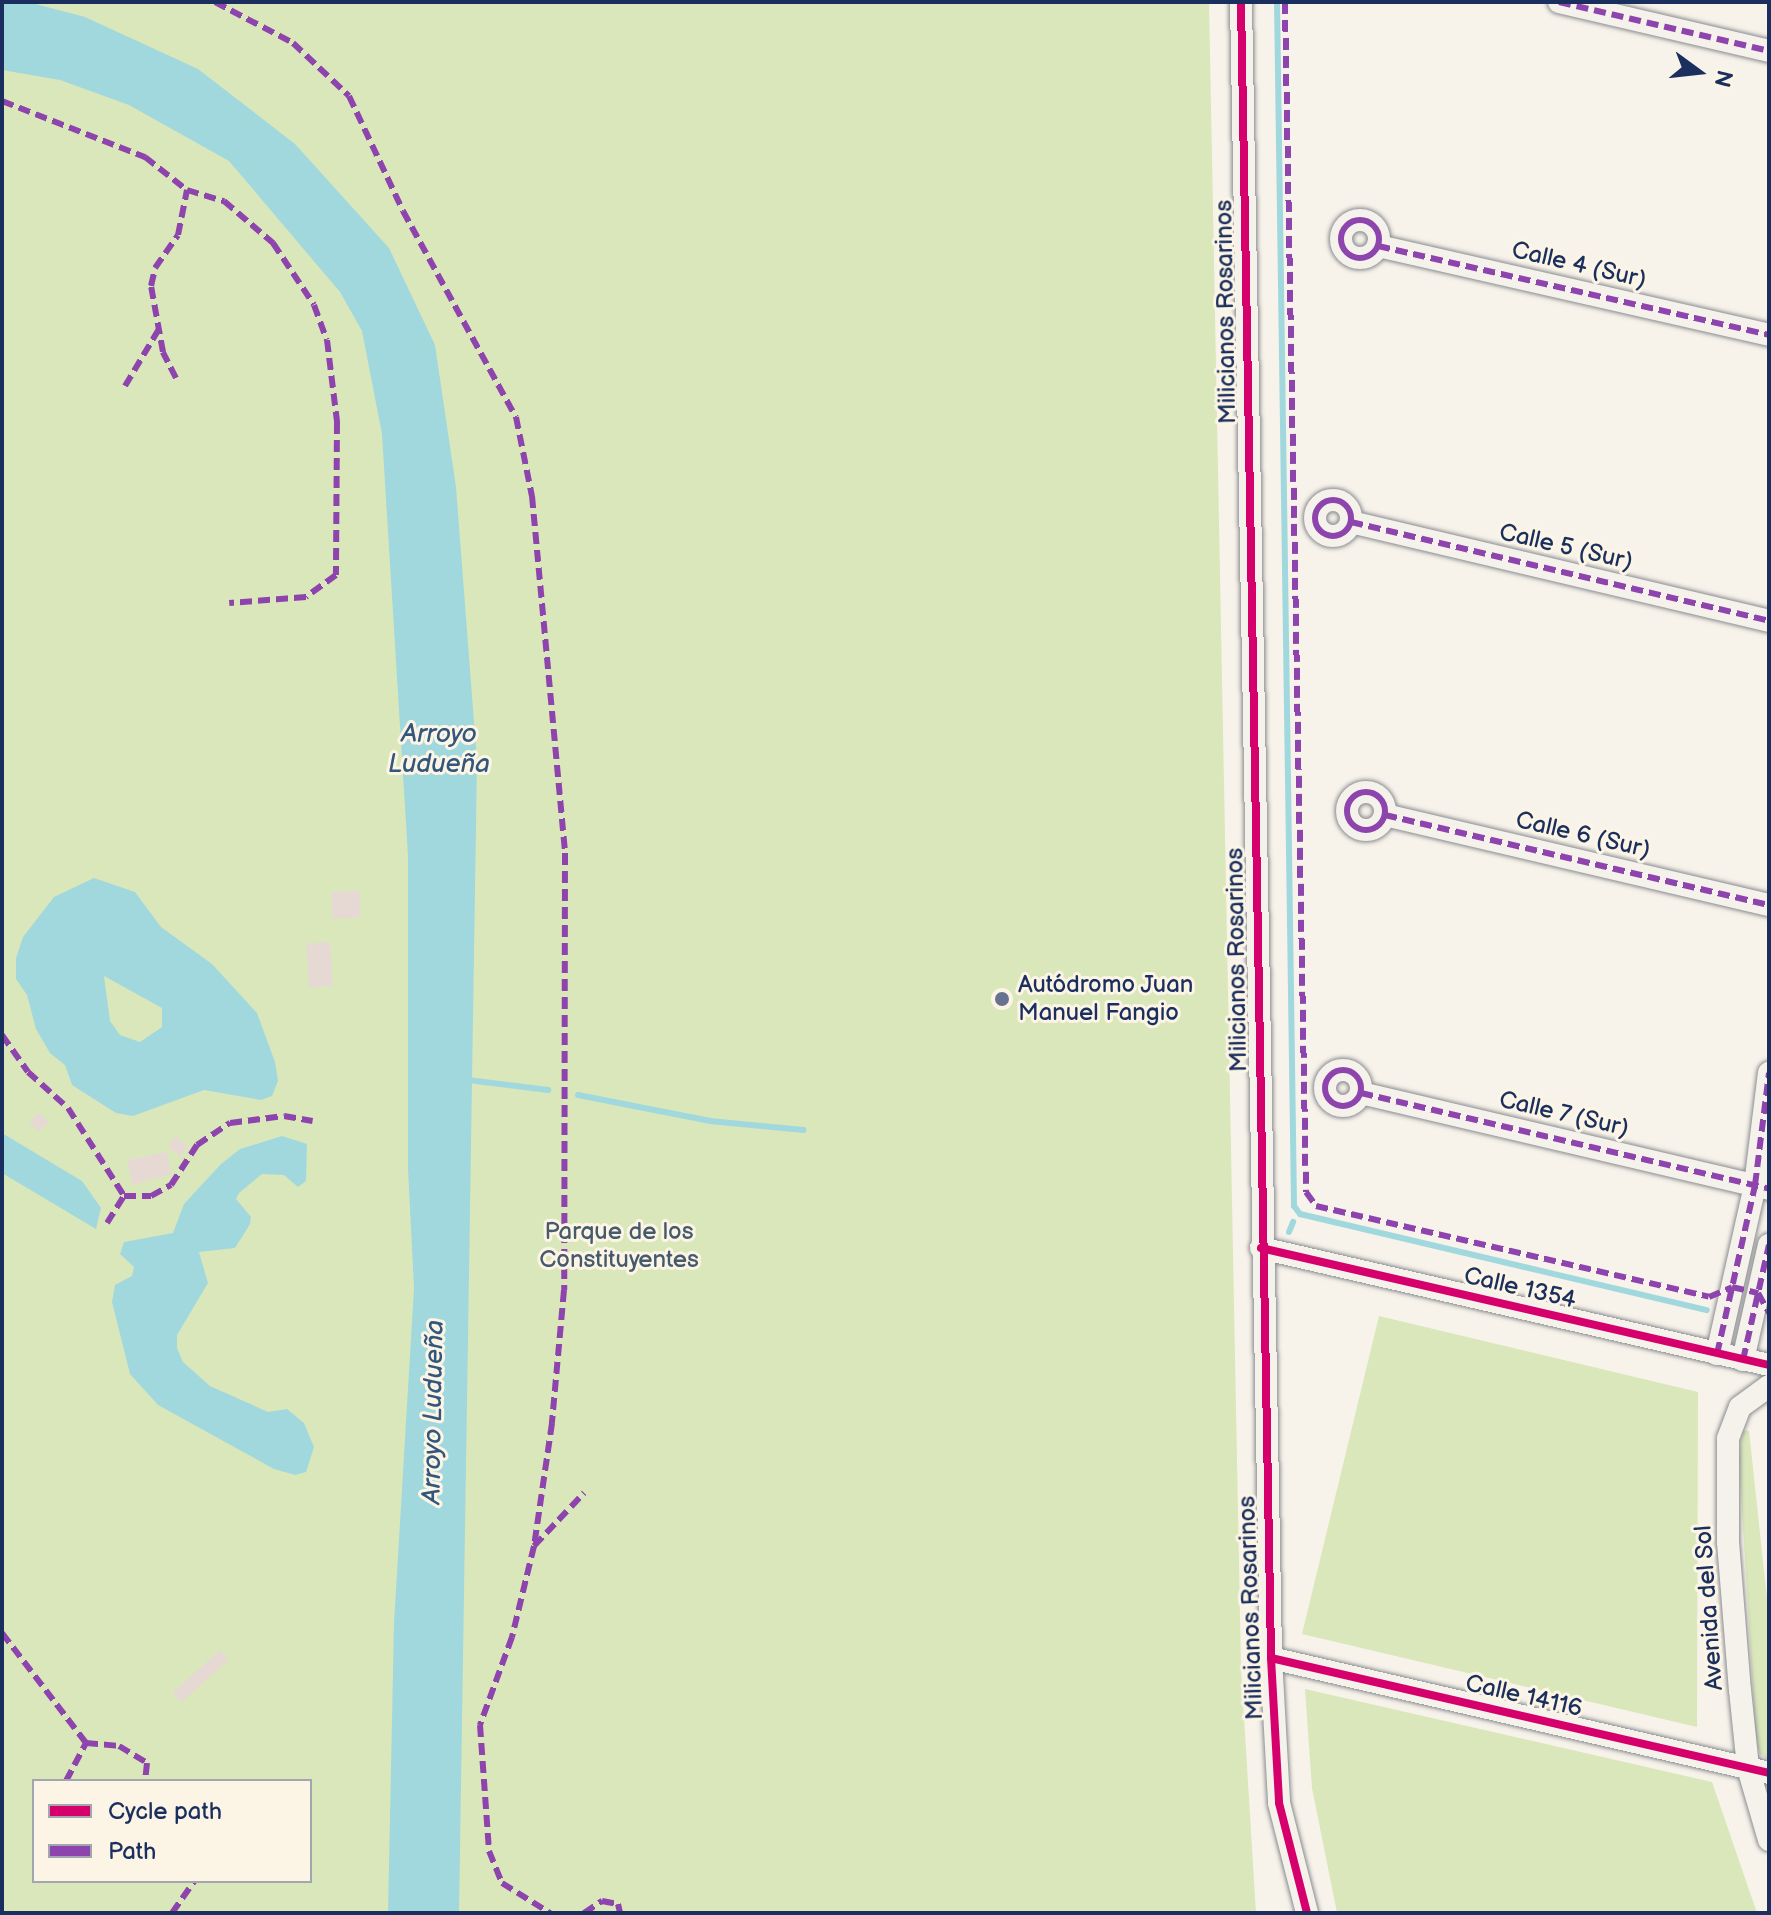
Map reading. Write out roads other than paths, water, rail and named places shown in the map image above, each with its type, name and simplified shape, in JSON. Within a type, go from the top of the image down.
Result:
[{"type":"street","name":"Milicianos Rosarinos","points":[[1241,2],[1261,1248],[1271,1658],[1279,1803],[1307,1913]]},
{"type":"street","points":[[1559,2],[1769,51]]},
{"type":"street","name":"Calle 4 (Sur)","points":[[1378,246],[1769,335]]},
{"type":"street","name":"Calle 5 (Sur)","points":[[1351,522],[1769,621]]},
{"type":"street","name":"Calle 6 (Sur)","points":[[1385,815],[1769,905]]},
{"type":"street","points":[[1717,1354],[1762,1187],[1769,1073]]},
{"type":"street","name":"Calle 7 (Sur)","points":[[1361,1093],[1762,1187]]},
{"type":"street","points":[[1743,1360],[1769,1245]]},
{"type":"street","name":"Calle 1354","points":[[1261,1248],[1769,1365]]},
{"type":"street","name":"Avenida del Sol","points":[[1769,1386],[1740,1407],[1728,1439],[1728,1542],[1769,1840]]},
{"type":"street","name":"Calle 14116","points":[[1271,1658],[1758,1770]]},
{"type":"water","name":"Arroyo Ludueña","points":[[2,2],[28,2],[85,17],[198,69],[295,144],[389,248],[435,345],[456,487],[477,761],[459,1913],[388,1913],[394,1623],[414,1288],[408,1169],[408,856],[382,434],[362,331],[340,292],[229,161],[129,105],[60,80],[2,70]]},
{"type":"water","points":[[94,878],[135,892],[161,927],[212,964],[257,1013],[275,1062],[278,1081],[272,1096],[261,1100],[204,1090],[133,1116],[116,1113],[72,1085],[65,1065],[50,1053],[36,1029],[27,995],[16,979],[16,958],[23,937],[54,897]],"holes":[[[104,976],[162,1008],[162,1027],[140,1042],[120,1035],[110,1021]]]},
{"type":"water","points":[[2,1133],[82,1181],[101,1208],[96,1229],[2,1173]]},
{"type":"water","points":[[282,1136],[307,1144],[306,1181],[298,1187],[284,1175],[262,1174],[239,1193],[236,1199],[251,1217],[250,1224],[235,1248],[199,1252],[208,1283],[177,1335],[177,1348],[183,1362],[210,1386],[268,1412],[287,1409],[304,1423],[314,1447],[306,1472],[295,1475],[274,1469],[158,1405],[130,1374],[112,1302],[115,1285],[132,1276],[134,1267],[120,1254],[124,1242],[173,1233],[184,1204],[221,1164],[240,1149]]},
{"type":"waterway","points":[[1277,2],[1294,1206],[1300,1214],[1707,1310]]},
{"type":"waterway","points":[[468,1080],[548,1090]]},
{"type":"waterway","points":[[578,1095],[710,1121],[804,1130]]},
{"type":"waterway","points":[[1289,1232],[1293,1222]]},
{"type":"place","name":"Autódromo Juan Manuel Fangio","points":[[1002,999]]},
{"type":"park label","name":"Parque de los Constituyentes","points":[[619,1246]]}]
